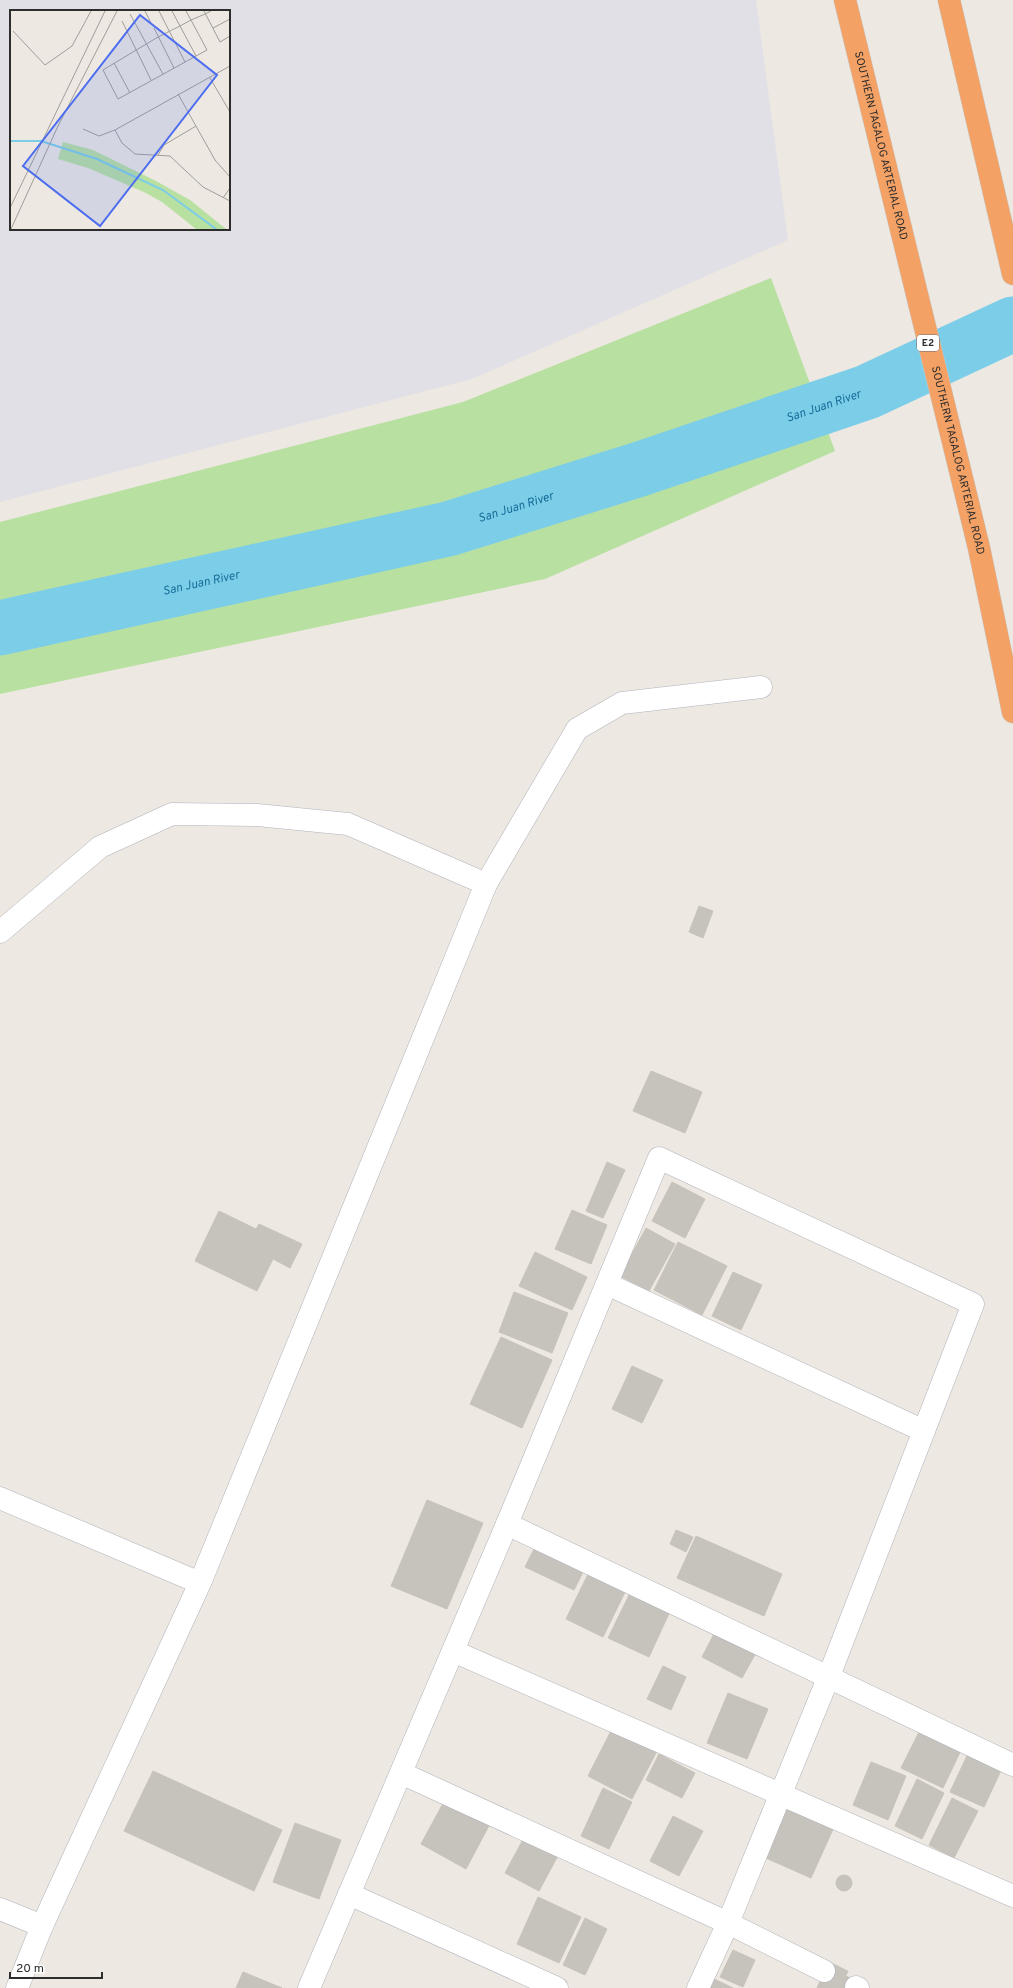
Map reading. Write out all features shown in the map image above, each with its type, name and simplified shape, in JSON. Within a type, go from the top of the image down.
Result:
[{"type":"highway","name":"SOUTHERN TAGALOG ARTERIAL ROAD","points":[[845,0],[979,548],[1013,712]]},
{"type":"highway","points":[[949,0],[1013,274]]},
{"type":"street","points":[[17,1988],[42,1926],[200,1583],[486,884],[577,729],[622,703],[761,687]]},
{"type":"street","points":[[0,932],[100,847],[172,814],[257,815],[348,824],[486,884]]},
{"type":"street","points":[[309,1988],[507,1524],[659,1158],[973,1304],[829,1676],[779,1794],[728,1923],[698,1988]]},
{"type":"street","points":[[606,1284],[924,1432]]},
{"type":"street","points":[[0,1498],[200,1583]]},
{"type":"street","points":[[507,1524],[829,1676],[1013,1765]]},
{"type":"street","points":[[453,1651],[1013,1896]]},
{"type":"street","points":[[401,1772],[728,1923],[824,1971]]},
{"type":"street","points":[[349,1894],[557,1988]]},
{"type":"street","points":[[0,1909],[42,1926]]},
{"type":"shaded area","points":[[0,0],[756,0],[788,240],[472,379],[0,502]]},
{"type":"green space","points":[[771,278],[835,451],[545,579],[0,694],[0,522],[463,402]]},
{"type":"building","points":[[699,906],[713,911],[703,938],[689,932]]},
{"type":"building","points":[[651,1071],[702,1092],[685,1133],[633,1111]]},
{"type":"building","points":[[607,1162],[625,1170],[603,1218],[586,1211]]},
{"type":"building","points":[[672,1182],[705,1199],[685,1238],[652,1221]]},
{"type":"building","points":[[572,1210],[607,1225],[591,1264],[555,1249]]},
{"type":"building","points":[[219,1211],[256,1229],[259,1224],[302,1244],[290,1268],[273,1259],[257,1291],[195,1261]]},
{"type":"building","points":[[646,1228],[675,1244],[649,1291],[620,1276]]},
{"type":"building","points":[[678,1242],[727,1266],[702,1315],[654,1290]]},
{"type":"building","points":[[535,1252],[587,1277],[572,1310],[519,1286]]},
{"type":"building","points":[[733,1272],[762,1285],[741,1330],[712,1316]]},
{"type":"building","points":[[514,1292],[568,1313],[552,1353],[499,1332]]},
{"type":"building","points":[[501,1337],[552,1360],[522,1428],[470,1404]]},
{"type":"building","points":[[632,1366],[663,1380],[642,1423],[612,1409]]},
{"type":"building","points":[[427,1500],[483,1523],[447,1609],[391,1586]]},
{"type":"building","points":[[676,1530],[693,1537],[686,1552],[670,1544]]},
{"type":"building","points":[[696,1536],[782,1574],[764,1616],[677,1578]]},
{"type":"building","points":[[538,1541],[587,1564],[574,1590],[525,1567]]},
{"type":"building","points":[[592,1566],[629,1584],[603,1637],[566,1619]]},
{"type":"building","points":[[632,1589],[672,1607],[649,1657],[608,1638]]},
{"type":"building","points":[[716,1630],[757,1651],[742,1678],[702,1657]]},
{"type":"building","points":[[663,1666],[686,1677],[671,1710],[647,1699]]},
{"type":"building","points":[[728,1693],[768,1709],[747,1759],[707,1743]]},
{"type":"building","points":[[923,1724],[964,1744],[943,1788],[901,1768]]},
{"type":"building","points":[[612,1729],[657,1751],[632,1799],[588,1776]]},
{"type":"building","points":[[971,1747],[1005,1762],[984,1807],[950,1792]]},
{"type":"building","points":[[659,1754],[695,1773],[682,1798],[646,1780]]},
{"type":"building","points":[[871,1762],[906,1776],[888,1820],[853,1805]]},
{"type":"building","points":[[153,1771],[282,1830],[254,1891],[124,1831]]},
{"type":"building","points":[[917,1779],[944,1793],[922,1839],[895,1826]]},
{"type":"building","points":[[603,1788],[632,1802],[609,1849],[581,1836]]},
{"type":"building","points":[[447,1796],[492,1820],[466,1869],[421,1844]]},
{"type":"building","points":[[952,1798],[978,1811],[954,1858],[929,1845]]},
{"type":"building","points":[[782,1804],[834,1827],[811,1878],[759,1855]]},
{"type":"building","points":[[673,1816],[703,1831],[679,1876],[650,1861]]},
{"type":"building","points":[[295,1823],[341,1840],[319,1899],[273,1882]]},
{"type":"building","points":[[527,1832],[561,1850],[539,1891],[505,1873]]},
{"type":"building","points":[[844,1875],[850,1877],[852,1883],[850,1889],[844,1891],[838,1889],[836,1883],[838,1877]]},
{"type":"building","points":[[538,1897],[581,1917],[559,1963],[517,1944]]},
{"type":"building","points":[[585,1918],[607,1929],[585,1975],[563,1965]]},
{"type":"building","points":[[733,1950],[755,1960],[743,1987],[720,1977]]},
{"type":"building","points":[[826,1968],[858,1981],[856,1988],[817,1988]]},
{"type":"building","points":[[243,1972],[282,1988],[236,1988]]},
{"type":"building","points":[[710,1977],[733,1988],[705,1988]]},
{"type":"waterway","name":"San Juan River","points":[[0,628],[448,529],[640,469],[867,392],[1013,324]]},
{"type":"tunnel","points":[[824,1971],[856,1987]]}]
